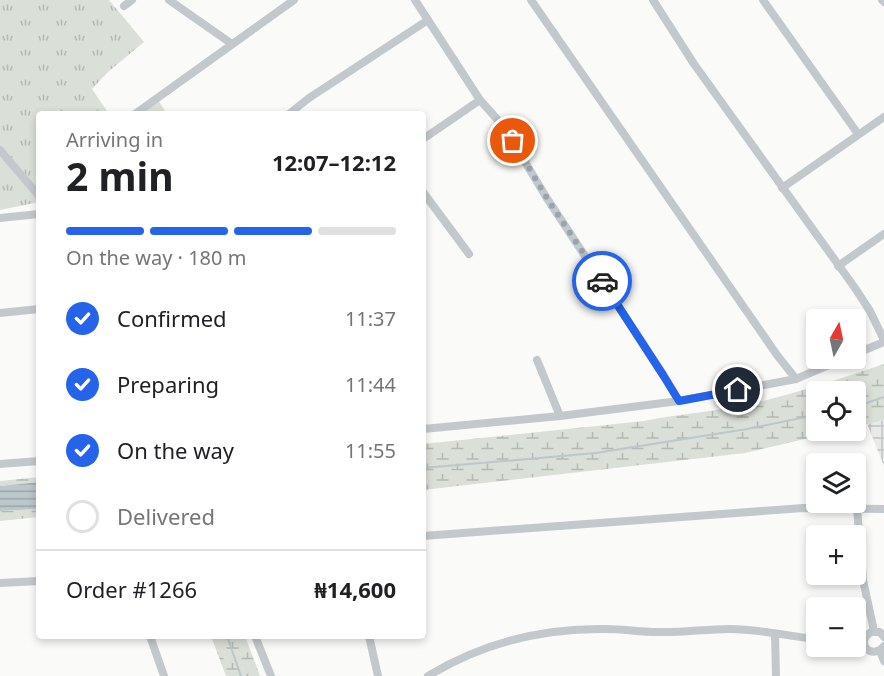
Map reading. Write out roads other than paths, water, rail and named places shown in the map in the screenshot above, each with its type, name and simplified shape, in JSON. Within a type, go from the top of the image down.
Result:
[{"type":"street","points":[[124,6],[132,0]]},
{"type":"street","points":[[169,0],[232,44]]},
{"type":"street","points":[[139,111],[294,0]]},
{"type":"street","points":[[415,0],[480,100],[504,128],[548,200],[679,401]]},
{"type":"street","points":[[531,0],[796,379]]},
{"type":"street","points":[[653,0],[694,64],[870,311],[884,341],[866,349]]},
{"type":"street","points":[[763,0],[858,134]]},
{"type":"street","points":[[293,111],[429,20]]},
{"type":"street","points":[[426,137],[480,100]]},
{"type":"street","points":[[782,188],[884,117]]},
{"type":"street","points":[[0,150],[36,192]]},
{"type":"street","points":[[426,196],[469,254]]},
{"type":"street","points":[[0,218],[36,214]]},
{"type":"street","points":[[838,266],[884,234]]},
{"type":"street","points":[[0,313],[36,309]]},
{"type":"street","points":[[537,360],[560,416]]},
{"type":"street","points":[[426,429],[560,416],[679,401],[796,379],[819,369]]},
{"type":"street","points":[[0,464],[36,461]]},
{"type":"street","points":[[426,536],[806,508]]},
{"type":"street","points":[[866,508],[884,509]]},
{"type":"street","points":[[857,513],[863,580],[874,631]]},
{"type":"street","points":[[0,583],[36,581]]},
{"type":"street","points":[[428,676],[477,650],[506,641],[552,632],[601,629],[655,632],[731,629],[806,638]]},
{"type":"street","points":[[866,635],[874,631],[883,635]]},
{"type":"street","points":[[774,634],[776,676]]},
{"type":"street","points":[[151,639],[164,676]]},
{"type":"street","points":[[256,639],[272,676]]},
{"type":"street","points":[[370,639],[378,676]]},
{"type":"street","points":[[866,648],[870,651],[882,649],[884,661]]},
{"type":"waterway","points":[[866,403],[884,397]]},
{"type":"waterway","points":[[426,468],[596,453],[747,429],[806,417]]},
{"type":"waterway","points":[[228,639],[241,676]]}]
